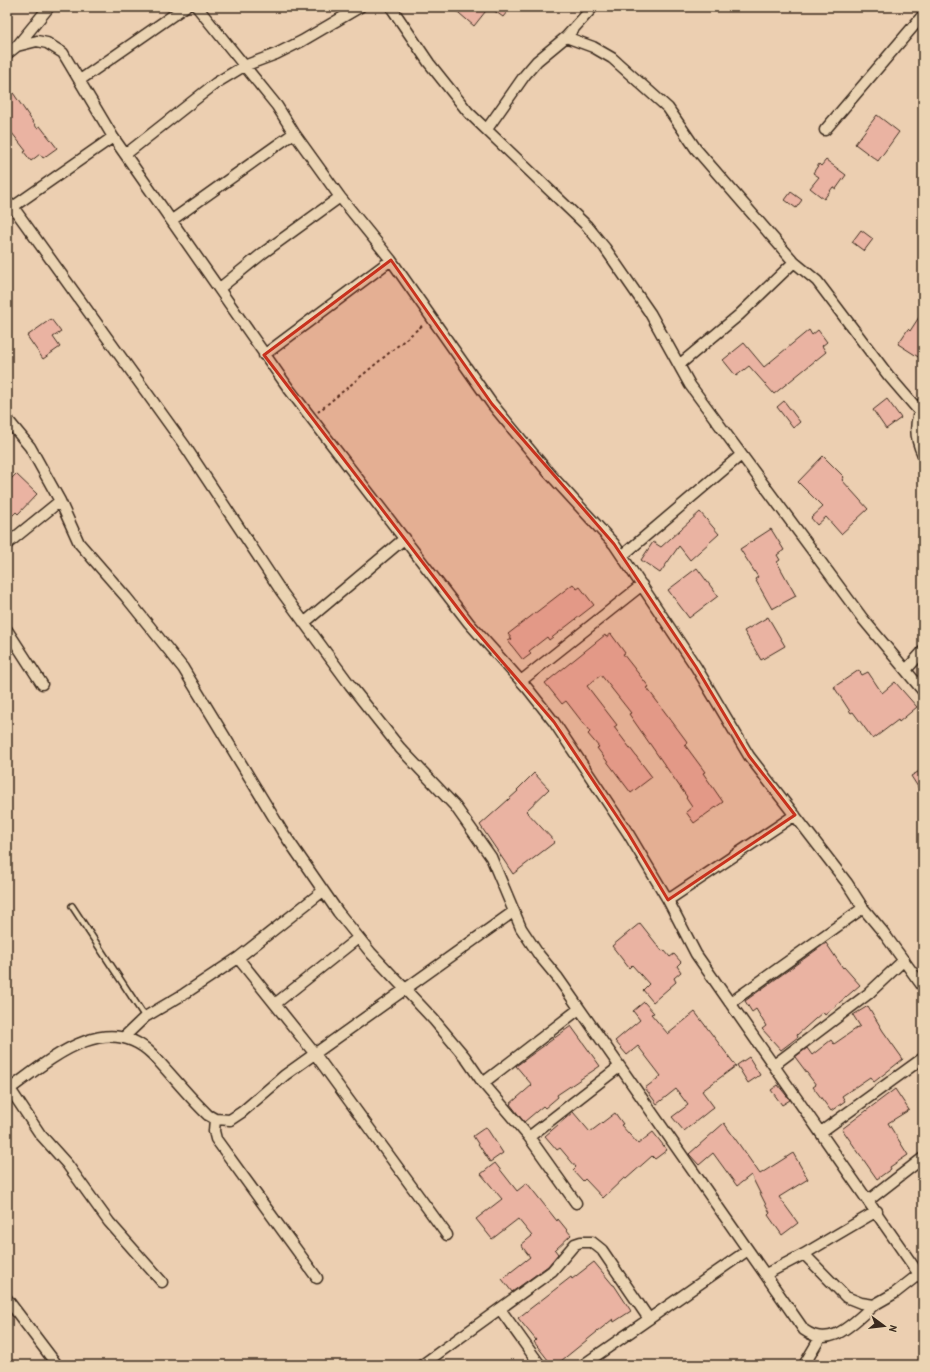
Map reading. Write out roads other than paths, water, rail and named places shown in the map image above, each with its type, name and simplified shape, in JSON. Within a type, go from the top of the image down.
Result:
[{"type":"street","points":[[80,80],[185,7]]},
{"type":"street","points":[[196,7],[277,106],[294,133],[340,197],[391,260],[492,404],[540,462],[614,544],[696,667],[750,756],[847,883],[863,908],[923,987]]},
{"type":"street","points":[[126,154],[216,83],[244,66],[296,45],[339,21],[360,7]]},
{"type":"street","points":[[391,7],[429,63],[468,112],[587,226],[606,248],[650,313],[690,385],[863,619],[923,690]]},
{"type":"street","points":[[487,129],[525,74],[537,61],[566,37],[593,7]]},
{"type":"street","points":[[7,54],[17,46],[44,9]]},
{"type":"street","points":[[825,130],[923,15]]},
{"type":"street","points":[[566,37],[592,47],[612,58],[668,108],[696,149],[794,262],[817,281],[888,375],[921,407],[915,430],[917,442],[923,455]]},
{"type":"street","points":[[17,46],[37,41],[54,47],[63,53],[113,137],[220,288],[264,355],[469,623],[521,681],[554,722],[600,790],[668,900],[696,954],[922,1275],[874,1305],[837,1334],[820,1338],[804,1330],[558,978],[539,955],[521,928],[491,857],[454,806],[388,734],[304,622],[218,498],[184,446],[10,209],[113,137]]},
{"type":"street","points":[[172,220],[294,133]]},
{"type":"street","points":[[220,288],[340,197]]},
{"type":"street","points":[[264,355],[391,260]]},
{"type":"street","points":[[679,365],[739,315],[794,262]]},
{"type":"street","points":[[7,419],[30,447],[60,501],[79,543],[139,612],[182,668],[282,831],[323,891],[358,938],[405,988],[461,1052],[483,1083],[529,1136],[576,1203]]},
{"type":"street","points":[[622,556],[741,455]]},
{"type":"street","points":[[7,544],[60,501]]},
{"type":"street","points":[[304,622],[405,538]]},
{"type":"street","points":[[521,681],[642,585]]},
{"type":"street","points":[[7,630],[42,684]]},
{"type":"street","points":[[906,670],[923,651]]},
{"type":"street","points":[[668,900],[795,815]]},
{"type":"street","points":[[123,1038],[145,1017],[184,994],[238,958],[323,891]]},
{"type":"street","points":[[730,1003],[863,908]]},
{"type":"street","points":[[162,1282],[108,1222],[67,1164],[40,1134],[9,1090],[55,1057],[81,1042],[103,1036],[123,1038],[143,1046],[197,1104],[215,1119],[230,1120],[285,1075],[513,912]]},
{"type":"street","points":[[275,1004],[358,938]]},
{"type":"street","points":[[238,958],[315,1054],[447,1235]]},
{"type":"street","points":[[774,1065],[868,994],[904,960]]},
{"type":"street","points":[[483,1083],[579,1009]]},
{"type":"street","points":[[821,1132],[923,1058]]},
{"type":"street","points":[[529,1136],[619,1067]]},
{"type":"street","points":[[215,1119],[214,1131],[216,1139],[317,1278]]},
{"type":"street","points":[[869,1200],[923,1158]]},
{"type":"street","points":[[766,1274],[804,1254],[877,1211]]},
{"type":"street","points":[[422,1365],[552,1271],[575,1244],[581,1242],[592,1242],[602,1250],[649,1319]]},
{"type":"street","points":[[583,1365],[748,1250]]},
{"type":"street","points":[[804,1254],[846,1297],[861,1303],[874,1305]]},
{"type":"street","points":[[7,1299],[57,1365]]},
{"type":"street","points":[[500,1309],[540,1365]]},
{"type":"street","points":[[804,1365],[820,1338]]},
{"type":"lane","points":[[72,906],[145,1017]]}]
